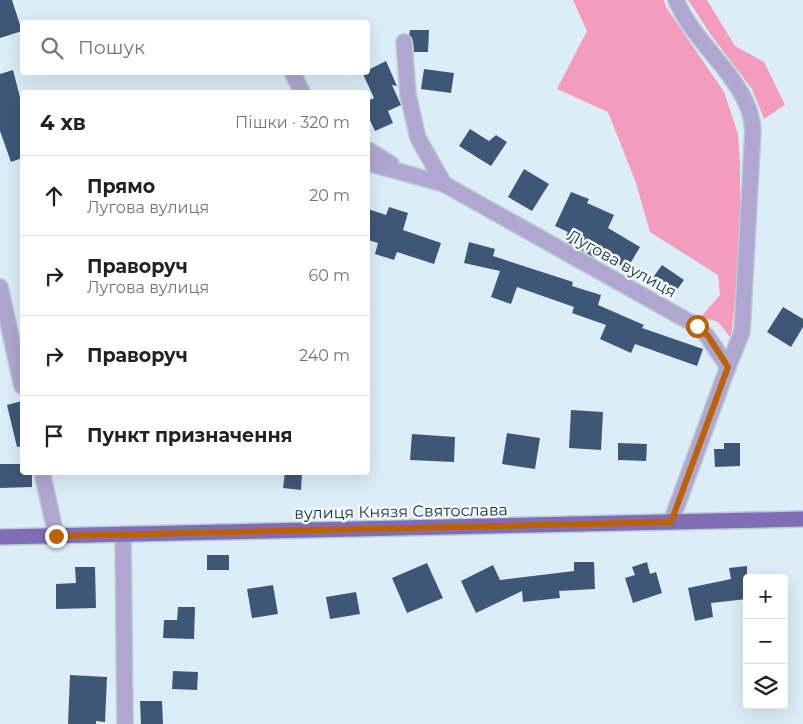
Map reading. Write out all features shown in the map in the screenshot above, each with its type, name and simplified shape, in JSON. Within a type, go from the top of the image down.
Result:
[{"type":"main road","name":"вулиця Князя Святослава","points":[[0,536],[803,519]]},
{"type":"street","points":[[671,522],[742,332],[753,129],[750,111],[740,90],[692,29],[676,0]]},
{"type":"street","points":[[404,42],[408,95],[418,138],[444,184]]},
{"type":"street","points":[[294,75],[301,90]]},
{"type":"street","name":"Лугова вулиця","points":[[370,151],[405,172]]},
{"type":"street","name":"Лугова вулиця","points":[[370,163],[444,184],[697,326],[708,336],[728,367]]},
{"type":"street","points":[[0,287],[20,377]]},
{"type":"street","points":[[43,475],[56,536]]},
{"type":"street","points":[[123,534],[124,724]]},
{"type":"shaded area","points":[[573,0],[664,0],[666,7],[724,92],[738,134],[740,164],[740,254],[731,338],[718,322],[701,317],[720,295],[718,275],[650,232],[636,183],[608,112],[557,89],[587,31]]},
{"type":"shaded area","points":[[688,0],[707,0],[735,46],[764,62],[785,105],[764,119],[752,89],[711,35]]},
{"type":"building","points":[[0,0],[12,0],[20,25],[20,32],[0,38]]},
{"type":"building","points":[[410,30],[429,30],[428,52],[414,52],[413,41],[409,35]]},
{"type":"building","points":[[386,61],[397,86],[392,85],[401,105],[388,111],[393,123],[375,131],[370,120],[370,100],[374,98],[363,75],[370,75],[370,69]]},
{"type":"building","points":[[424,69],[454,73],[451,93],[421,89]]},
{"type":"building","points":[[13,70],[20,97],[20,159],[11,162],[0,131],[0,74]]},
{"type":"building","points":[[470,129],[489,141],[496,135],[507,142],[491,166],[459,146]]},
{"type":"building","points":[[524,169],[549,184],[532,211],[508,197]]},
{"type":"building","points":[[571,192],[589,199],[587,203],[614,215],[608,228],[640,247],[627,269],[598,252],[595,258],[564,240],[568,232],[555,226]]},
{"type":"building","points":[[389,207],[408,213],[403,230],[441,243],[434,264],[397,252],[394,260],[375,254],[378,243],[370,241],[370,210],[386,215]]},
{"type":"building","points":[[469,242],[495,249],[493,256],[573,282],[572,286],[601,295],[598,305],[644,325],[642,328],[703,349],[697,366],[635,344],[631,353],[600,339],[606,325],[572,313],[574,307],[517,287],[511,304],[491,297],[500,271],[464,263]]},
{"type":"building","points":[[662,265],[684,280],[671,298],[649,283]]},
{"type":"building","points":[[783,307],[803,319],[803,327],[791,347],[767,332]]},
{"type":"building","points":[[20,402],[20,446],[17,447],[7,405]]},
{"type":"building","points":[[571,410],[603,412],[601,450],[569,448]]},
{"type":"building","points":[[507,433],[540,438],[535,469],[502,464]]},
{"type":"building","points":[[412,434],[455,437],[454,462],[410,460]]},
{"type":"building","points":[[618,443],[647,444],[646,461],[618,460]]},
{"type":"building","points":[[724,443],[740,443],[740,466],[715,467],[714,449],[724,449]]},
{"type":"building","points":[[0,464],[20,464],[20,475],[32,475],[32,487],[0,488]]},
{"type":"building","points":[[285,475],[302,475],[301,490],[283,488]]},
{"type":"building","points":[[207,555],[229,555],[229,570],[207,570]]},
{"type":"building","points":[[574,562],[594,562],[595,589],[559,591],[560,598],[523,602],[522,591],[476,613],[461,581],[493,565],[500,580],[574,571]]},
{"type":"building","points":[[647,562],[650,574],[656,572],[662,593],[633,603],[625,578],[635,575],[632,567]]},
{"type":"building","points":[[427,563],[443,598],[407,613],[392,578]]},
{"type":"building","points":[[747,566],[747,574],[743,574],[743,599],[711,603],[713,617],[695,621],[688,588],[731,579],[729,568]]},
{"type":"building","points":[[75,567],[95,567],[96,608],[56,609],[56,584],[76,583]]},
{"type":"building","points":[[273,585],[278,614],[252,618],[247,589]]},
{"type":"building","points":[[356,592],[360,614],[330,619],[326,597]]},
{"type":"building","points":[[178,607],[195,607],[194,639],[163,638],[164,620],[177,620]]},
{"type":"building","points":[[173,671],[198,672],[197,690],[172,689]]},
{"type":"building","points":[[70,675],[107,677],[105,722],[96,721],[96,724],[68,724]]},
{"type":"building","points":[[140,701],[162,701],[163,724],[141,724]]},
{"type":"route","points":[[56,536],[671,522],[728,367],[708,336],[697,326]]}]
